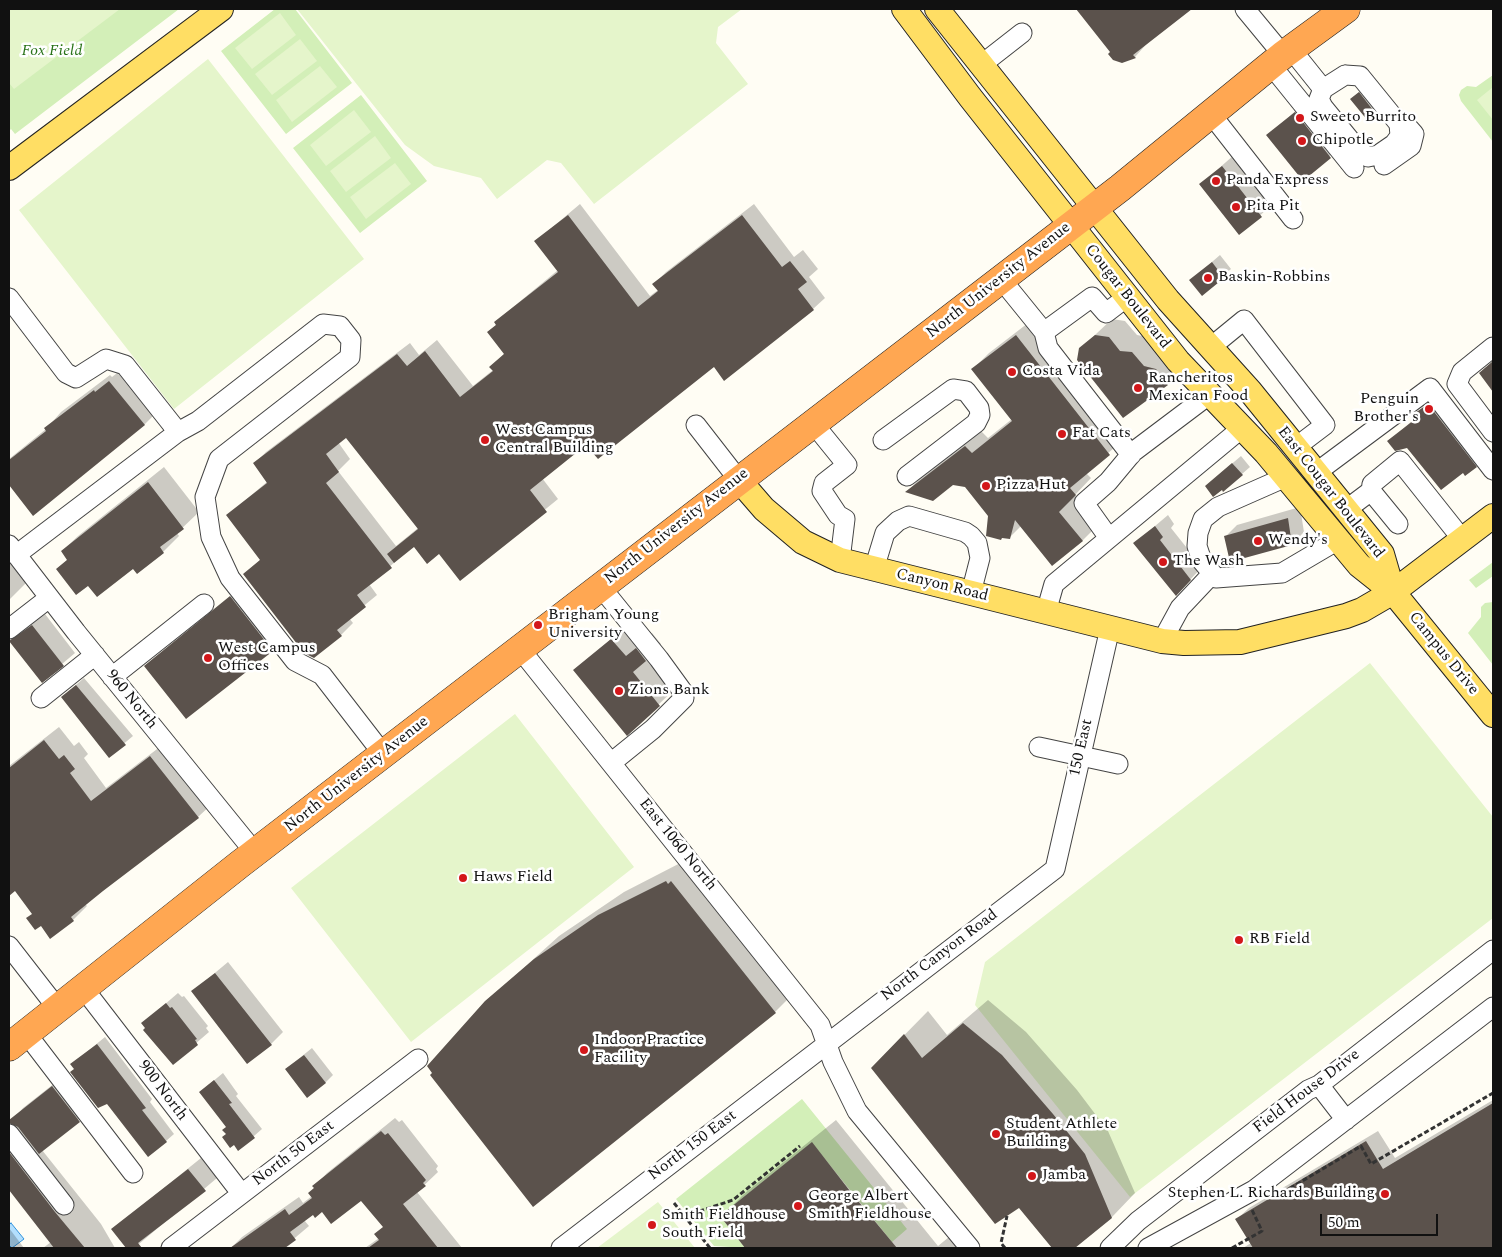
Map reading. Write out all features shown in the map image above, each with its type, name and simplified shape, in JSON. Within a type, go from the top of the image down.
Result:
[{"type":"highway","name":"North University Avenue","points":[[18,1040],[738,479],[1095,207],[1282,56],[1346,9]]},
{"type":"main road","points":[[9,168],[221,9]]},
{"type":"main road","name":"Cougar Boulevard","points":[[937,9],[1168,300],[1205,340]]},
{"type":"main road","name":"Cougar Boulevard","points":[[912,17],[970,97],[1178,361],[1248,434]]},
{"type":"main road","name":"East Cougar Boulevard","points":[[1205,340],[1317,472],[1382,554],[1393,592]]},
{"type":"main road","name":"East Cougar Boulevard","points":[[1248,434],[1359,565],[1393,592]]},
{"type":"main road","name":"Canyon Road","points":[[738,479],[764,509],[803,542],[840,560],[1162,640],[1184,643],[1240,642],[1346,616],[1376,604],[1393,592]]},
{"type":"main road","points":[[1393,592],[1493,516]]},
{"type":"main road","name":"Campus Drive","points":[[1393,592],[1493,715]]},
{"type":"street","points":[[1245,9],[1361,163],[1385,165],[1411,146],[1414,134],[1406,125],[1399,124],[1360,76],[1345,75],[1323,90],[1319,99],[1323,107],[1359,151],[1361,163]]},
{"type":"street","points":[[981,65],[1022,33]]},
{"type":"street","points":[[1282,56],[1323,90]]},
{"type":"street","points":[[1210,114],[1293,219]]},
{"type":"street","points":[[1001,279],[1044,332],[1048,348],[1131,455]]},
{"type":"street","points":[[1044,332],[1092,297],[1106,314],[1128,296]]},
{"type":"street","points":[[9,298],[66,373],[76,378],[106,359],[125,365],[178,432]]},
{"type":"street","points":[[1205,340],[1244,320],[1325,424],[1296,447]]},
{"type":"street","points":[[12,550],[178,432],[198,421],[323,324],[340,326],[351,340],[350,357],[219,459],[205,497],[211,537],[230,578],[295,661],[322,674],[383,754]]},
{"type":"street","points":[[1493,347],[1462,372],[1457,384],[1493,432]]},
{"type":"street","points":[[1317,472],[1430,388],[1493,470]]},
{"type":"street","points":[[883,440],[953,389],[966,391],[979,408],[980,415],[976,423],[908,476]]},
{"type":"street","points":[[1109,538],[1084,503],[1113,476],[1131,455],[1210,394]]},
{"type":"street","points":[[813,423],[847,465],[824,483],[822,491],[838,515],[846,519],[840,560]]},
{"type":"street","name":"Canyon Road","points":[[696,425],[738,479]]},
{"type":"street","points":[[1046,612],[1054,584],[1109,538],[1248,434]]},
{"type":"street","points":[[1347,509],[1371,491],[1372,484],[1400,461],[1462,540]]},
{"type":"street","points":[[1286,478],[1218,507],[1203,519],[1198,533],[1197,546],[1202,560],[1212,574],[1216,578],[1282,573],[1338,540]]},
{"type":"street","points":[[1371,491],[1398,524]]},
{"type":"street","points":[[874,569],[886,533],[898,521],[909,516],[965,532],[971,536],[976,543],[980,558],[971,593]]},
{"type":"street","name":"960 North","points":[[12,550],[112,677],[256,854]]},
{"type":"street","points":[[1162,640],[1180,608],[1212,574]]},
{"type":"street","points":[[600,586],[664,666],[683,692],[684,698],[653,729],[611,762]]},
{"type":"street","points":[[9,617],[46,594]]},
{"type":"street","points":[[9,628],[46,594]]},
{"type":"street","points":[[112,677],[204,604]]},
{"type":"street","name":"150 East","points":[[1055,868],[1110,628]]},
{"type":"street","name":"East 1060 North","points":[[520,649],[820,1025],[826,1045]]},
{"type":"street","points":[[41,698],[95,655]]},
{"type":"street","points":[[1039,747],[1118,764]]},
{"type":"street","name":"North Canyon Road","points":[[826,1045],[1055,868]]},
{"type":"street","points":[[9,946],[58,1009]]},
{"type":"street","name":"Field House Drive","points":[[1118,1244],[1301,1096],[1320,1085],[1493,950]]},
{"type":"street","name":"900 North","points":[[84,989],[241,1194]]},
{"type":"street","points":[[1148,1248],[1254,1190],[1493,1006]]},
{"type":"street","points":[[18,1040],[133,1173]]},
{"type":"street","points":[[826,1045],[857,1111],[970,1248]]},
{"type":"street","name":"North 150 East","points":[[561,1248],[826,1045]]},
{"type":"street","name":"North 50 East","points":[[171,1248],[418,1060]]},
{"type":"street","points":[[1320,1085],[1346,1120]]},
{"type":"street","points":[[9,1134],[64,1205]]},
{"type":"path","points":[[1276,1196],[1361,1146],[1371,1164],[1493,1093]]},
{"type":"path","points":[[687,1220],[700,1211],[733,1200],[800,1146]]},
{"type":"path","points":[[674,1203],[710,1248]]},
{"type":"path","points":[[1232,1248],[1262,1231],[1251,1211],[1259,1206]]},
{"type":"path","points":[[1004,1248],[1000,1243],[1007,1216]]},
{"type":"green space","name":"Fox Field","points":[[9,9],[179,9],[15,134],[11,129],[9,131]]},
{"type":"green space","points":[[9,9],[120,9],[14,89],[9,83]]},
{"type":"green space","points":[[275,9],[295,9],[352,83],[286,134],[221,51]]},
{"type":"green space","points":[[297,9],[742,9],[718,27],[716,43],[748,84],[594,204],[561,163],[547,160],[497,199],[481,178],[434,166],[405,145]]},
{"type":"green space","points":[[280,13],[296,35],[252,69],[235,48]]},
{"type":"green space","points":[[300,39],[317,61],[272,95],[255,74]]},
{"type":"green space","points":[[208,59],[364,259],[174,409],[19,210]]},
{"type":"green space","points":[[320,66],[337,87],[292,122],[276,100]]},
{"type":"green space","points":[[1493,75],[1493,142],[1461,101],[1459,95],[1461,90],[1467,86],[1476,87]]},
{"type":"green space","points":[[1493,87],[1493,120],[1477,100]]},
{"type":"green space","points":[[361,95],[427,181],[360,233],[293,148]]},
{"type":"green space","points":[[354,110],[371,132],[326,166],[310,145]]},
{"type":"green space","points":[[375,136],[391,158],[346,192],[330,171]]},
{"type":"green space","points":[[395,163],[411,184],[366,219],[350,197]]},
{"type":"green space","points":[[1493,562],[1493,576],[1476,588],[1469,580]]},
{"type":"green space","points":[[1493,602],[1493,665],[1468,633],[1481,617],[1481,607],[1485,603]]},
{"type":"green space","name":"RB Field","points":[[1370,663],[1493,817],[1493,918],[1130,1197],[975,1005],[985,962]]},
{"type":"green space","name":"Haws Field","points":[[515,714],[634,867],[411,1042],[291,888]]},
{"type":"green space","points":[[802,1099],[907,1229],[892,1242],[812,1143],[720,1216],[745,1248],[714,1246],[676,1199]]},
{"type":"green space","name":"Smith Fieldhouse South Field","points":[[658,1202],[695,1248],[597,1248]]},
{"type":"water","points":[[11,1223],[24,1239],[12,1248],[9,1245],[9,1225]]},
{"type":"building","points":[[1076,9],[1192,9],[1133,55],[1136,58],[1122,63],[1113,60],[1108,54],[1110,52]]},
{"type":"building","points":[[1359,92],[1376,114],[1368,121],[1350,99]]},
{"type":"building","points":[[1295,112],[1331,158],[1303,181],[1266,135]]},
{"type":"building","points":[[1222,166],[1262,217],[1239,235],[1199,184]]},
{"type":"building","name":"West Campus Central Building","points":[[568,215],[638,307],[658,291],[652,284],[742,215],[782,267],[790,261],[807,282],[798,289],[814,310],[724,381],[714,367],[598,459],[586,445],[530,490],[547,512],[460,581],[439,554],[427,564],[414,547],[394,563],[387,554],[418,529],[346,438],[326,454],[339,472],[326,483],[392,568],[357,595],[366,607],[337,630],[342,636],[314,658],[304,653],[243,574],[260,560],[226,515],[267,483],[253,463],[397,354],[407,366],[425,351],[460,397],[493,371],[489,367],[504,354],[487,332],[496,325],[494,322],[558,272],[534,241]]},
{"type":"building","name":"Baskin-Robbins","points":[[1212,262],[1224,278],[1202,296],[1189,280]]},
{"type":"building","points":[[1016,335],[1110,455],[1070,488],[1076,495],[1059,512],[1083,541],[1052,566],[1015,520],[1010,539],[1002,538],[1001,540],[986,536],[988,516],[965,487],[953,485],[933,501],[905,492],[965,446],[972,453],[1012,421],[971,369]]},
{"type":"building","points":[[1095,335],[1109,337],[1120,351],[1132,352],[1144,366],[1156,369],[1168,385],[1123,418],[1077,360],[1079,348]]},
{"type":"building","points":[[1493,361],[1493,392],[1479,373]]},
{"type":"building","points":[[109,381],[145,425],[33,516],[9,485],[9,460],[46,431],[44,428]]},
{"type":"building","points":[[1428,404],[1477,467],[1465,476],[1463,473],[1441,490],[1407,448],[1395,451],[1387,441],[1418,417],[1415,413]]},
{"type":"building","points":[[1232,463],[1243,475],[1223,492],[1222,490],[1213,497],[1205,486]]},
{"type":"building","points":[[148,482],[184,529],[160,547],[164,553],[137,574],[133,569],[97,597],[88,586],[76,595],[56,569],[67,560],[61,551]]},
{"type":"building","name":"Wendy's","points":[[1288,518],[1292,545],[1230,562],[1224,536]]},
{"type":"building","name":"The Wash","points":[[1155,526],[1163,537],[1160,540],[1191,580],[1176,596],[1133,543]]},
{"type":"building","name":"West Campus Offices","points":[[230,596],[273,651],[186,719],[144,666]]},
{"type":"building","points":[[32,625],[64,666],[42,683],[9,641]]},
{"type":"building","name":"Zions Bank","points":[[611,639],[626,656],[636,648],[646,661],[633,672],[660,706],[627,736],[573,670]]},
{"type":"building","points":[[76,685],[126,745],[109,758],[61,697]]},
{"type":"building","points":[[44,740],[59,759],[64,755],[75,769],[70,773],[91,801],[150,756],[199,818],[103,891],[71,917],[74,921],[50,939],[41,926],[35,930],[26,918],[32,914],[15,891],[9,896],[9,768]]},
{"type":"building","name":"Indoor Practice Facility","points":[[666,881],[668,884],[671,881],[776,1013],[533,1207],[430,1075],[432,1073],[427,1066],[485,1001],[534,959],[598,915]]},
{"type":"building","points":[[215,973],[272,1045],[247,1064],[191,991]]},
{"type":"building","points":[[166,1003],[170,1008],[172,1007],[197,1039],[195,1040],[198,1045],[173,1065],[143,1030],[145,1028],[141,1023]]},
{"type":"building","name":"Student Athlete Building","points":[[963,1023],[1002,1055],[1085,1154],[1112,1218],[1075,1248],[1052,1248],[1019,1208],[995,1224],[871,1068],[904,1034],[922,1058]]},
{"type":"building","points":[[97,1044],[146,1108],[142,1110],[167,1142],[148,1157],[107,1104],[98,1108],[70,1072],[74,1069],[70,1064]]},
{"type":"building","points":[[304,1055],[326,1083],[307,1098],[285,1069]]},
{"type":"building","points":[[214,1080],[232,1103],[229,1104],[255,1138],[238,1151],[234,1145],[230,1148],[222,1137],[226,1134],[222,1130],[226,1127],[199,1092]]},
{"type":"building","points":[[52,1086],[80,1122],[39,1154],[18,1127],[9,1123],[9,1120]]},
{"type":"building","name":"Stephen L. Richards Building","points":[[1493,1103],[1493,1248],[1253,1248],[1235,1219],[1366,1141],[1383,1169]]},
{"type":"building","points":[[381,1131],[385,1135],[388,1133],[426,1180],[423,1183],[426,1186],[403,1204],[438,1248],[368,1248],[379,1240],[374,1234],[383,1227],[361,1201],[331,1224],[322,1212],[315,1218],[313,1215],[290,1232],[296,1240],[285,1248],[230,1248],[285,1209],[289,1215],[312,1198],[308,1193],[314,1188],[312,1186]]},
{"type":"building","name":"George Albert Smith Fieldhouse","points":[[812,1142],[897,1248],[745,1248],[720,1216]]},
{"type":"building","points":[[9,1152],[85,1248],[54,1248],[9,1190]]},
{"type":"building","points":[[188,1169],[206,1191],[138,1243],[142,1248],[126,1248],[111,1229]]},
{"type":"place","name":"Sweeto Burrito","points":[[1300,118]]},
{"type":"place","name":"Chipotle","points":[[1302,141]]},
{"type":"place","name":"Panda Express","points":[[1216,181]]},
{"type":"place","name":"Pita Pit","points":[[1236,207]]},
{"type":"place","name":"Baskin-Robbins","points":[[1208,278]]},
{"type":"place","name":"Costa Vida","points":[[1012,372]]},
{"type":"place","name":"Rancheritos Mexican Food","points":[[1138,388]]},
{"type":"place","name":"Penguin Brother's","points":[[1429,409]]},
{"type":"place","name":"Fat Cats","points":[[1062,434]]},
{"type":"place","name":"West Campus Central Building","points":[[485,440]]},
{"type":"place","name":"Pizza Hut","points":[[986,486]]},
{"type":"place","name":"Wendy's","points":[[1258,541]]},
{"type":"place","name":"The Wash","points":[[1163,562]]},
{"type":"place","name":"Brigham Young University","points":[[538,625]]},
{"type":"place","name":"West Campus Offices","points":[[208,658]]},
{"type":"place","name":"Zions Bank","points":[[619,691]]},
{"type":"place","name":"Haws Field","points":[[463,878]]},
{"type":"place","name":"RB Field","points":[[1239,940]]},
{"type":"place","name":"Indoor Practice Facility","points":[[584,1050]]},
{"type":"place","name":"Student Athlete Building","points":[[996,1134]]},
{"type":"place","name":"Jamba","points":[[1032,1176]]},
{"type":"place","name":"Stephen L. Richards Building","points":[[1385,1194]]},
{"type":"place","name":"George Albert Smith Fieldhouse","points":[[798,1206]]},
{"type":"place","name":"Smith Fieldhouse South Field","points":[[652,1225]]}]
